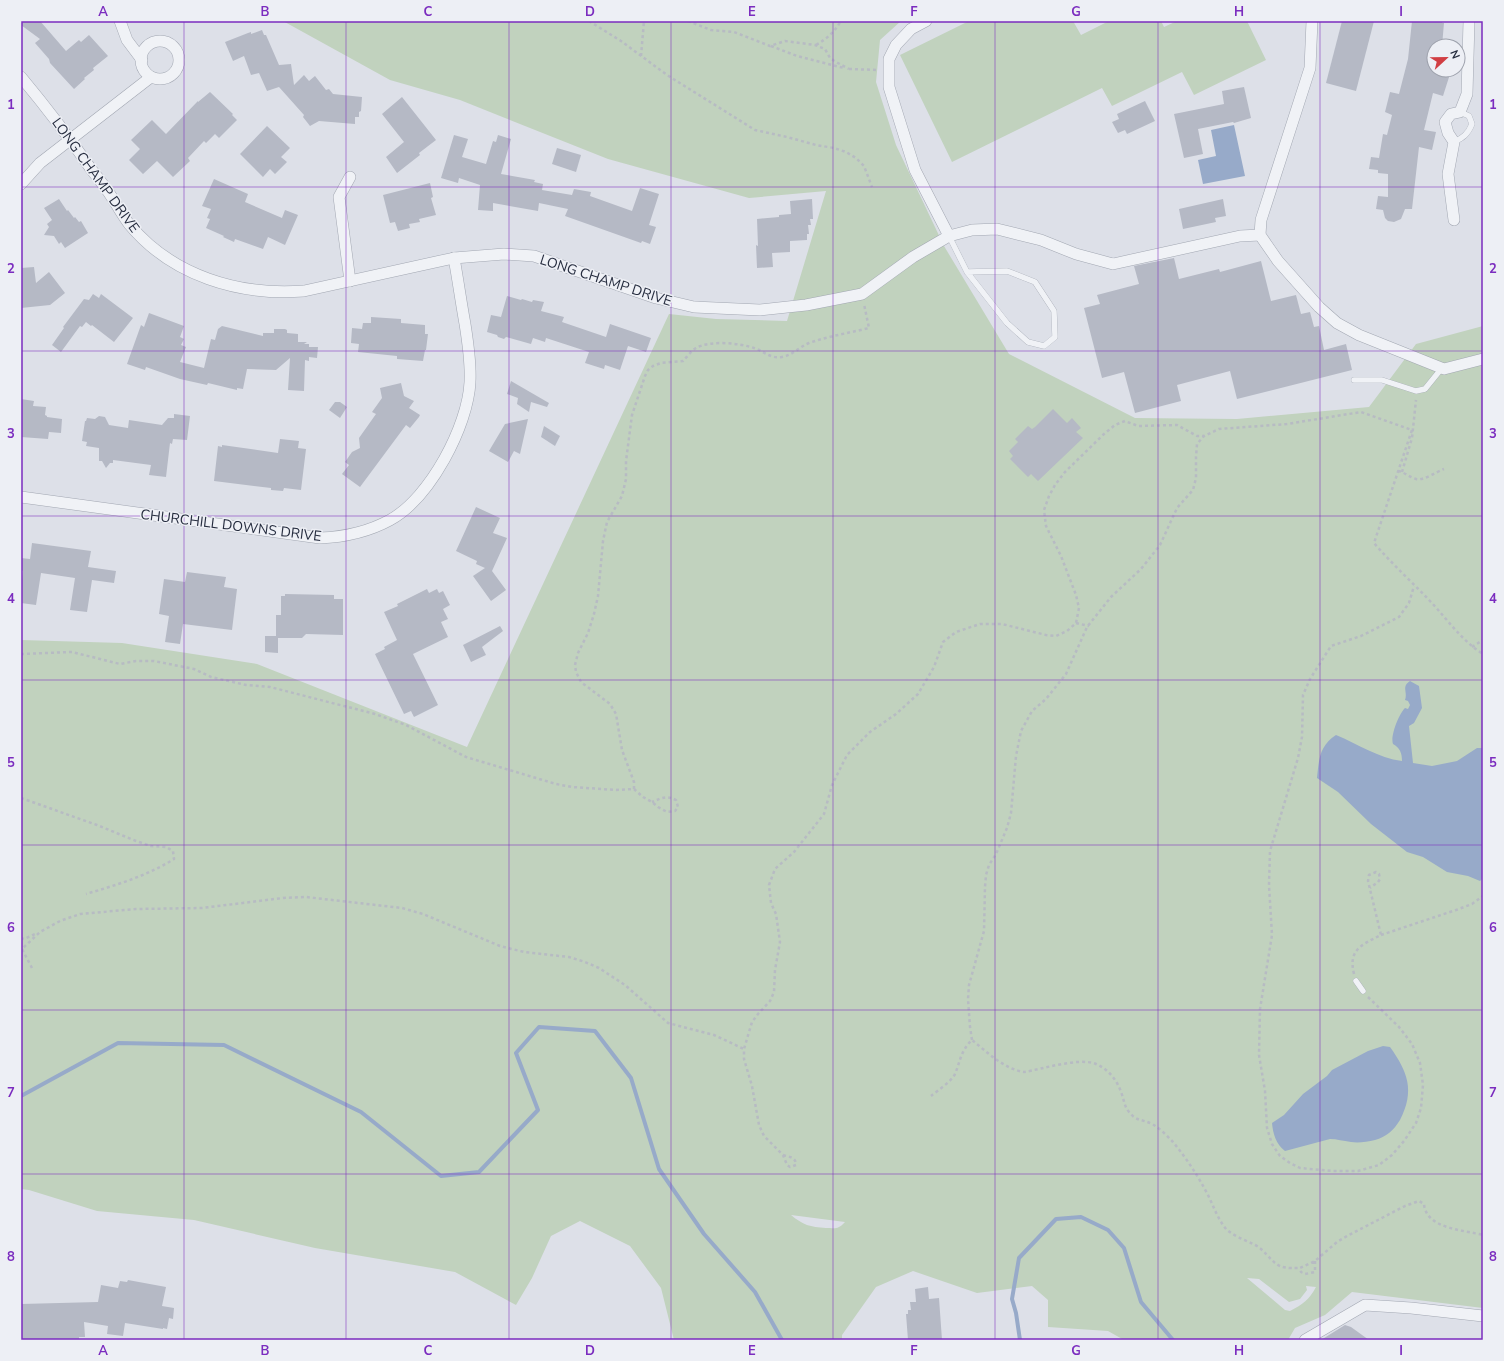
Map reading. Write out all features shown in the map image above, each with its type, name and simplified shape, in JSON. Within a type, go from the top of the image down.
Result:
[{"type":"street","points":[[120,21],[128,40],[142,60]]},
{"type":"street","points":[[926,21],[911,29],[896,45],[888,59],[888,87],[915,170],[949,236]]},
{"type":"street","points":[[1312,21],[1310,68],[1261,220],[1260,235],[1278,261],[1308,296],[1337,323],[1359,335],[1444,369],[1483,359]]},
{"type":"street","points":[[1454,220],[1448,174],[1454,142],[1448,133],[1445,122],[1451,114],[1460,112],[1467,94],[1469,21]]},
{"type":"street","points":[[156,42],[168,43],[177,51],[179,63],[174,74],[162,79],[151,76],[146,72],[142,60],[146,48],[150,44],[156,42]]},
{"type":"street","points":[[21,184],[40,163],[151,76]]},
{"type":"street","name":"LONG CHAMP DRIVE","points":[[21,77],[112,197],[129,224],[151,246],[175,264],[215,282],[235,288],[283,292],[304,291],[454,258],[504,254],[534,256],[656,298],[694,307],[760,310],[806,305],[862,294],[913,257],[949,236],[972,230],[998,229],[1041,240],[1076,254],[1113,264],[1240,236],[1260,235]]},
{"type":"street","points":[[350,177],[338,197],[350,281]]},
{"type":"street","name":"CHURCHILL DOWNS DRIVE","points":[[21,497],[320,538],[355,534],[390,520],[403,511],[423,491],[439,469],[458,432],[467,405],[470,382],[470,363],[454,258]]},
{"type":"street","points":[[1305,1340],[1365,1305],[1411,1308],[1483,1316]]},
{"type":"lane","points":[[1454,142],[1462,139],[1468,133],[1472,124],[1468,116],[1460,112]]},
{"type":"lane","points":[[949,236],[967,272],[1007,323],[1028,342],[1044,346],[1055,337],[1054,311],[1035,282],[1007,271],[967,272]]},
{"type":"lane","points":[[1354,380],[1382,380],[1416,391],[1424,389],[1442,368]]},
{"type":"lane","points":[[1356,981],[1363,991]]},
{"type":"path","points":[[589,21],[621,41],[667,75],[755,130],[846,152],[856,158],[864,166],[872,187]]},
{"type":"path","points":[[641,56],[644,21]]},
{"type":"path","points":[[688,21],[711,30],[734,32],[797,56],[849,69],[889,70]]},
{"type":"path","points":[[815,45],[827,39],[834,32],[841,21]]},
{"type":"path","points":[[770,46],[785,41],[815,45],[825,49],[830,58],[849,69]]},
{"type":"path","points":[[652,802],[670,797],[676,800],[678,807],[675,811],[667,812],[643,798],[634,789],[634,782],[622,750],[616,714],[610,704],[581,682],[576,672],[575,665],[578,653],[588,633],[594,614],[598,596],[603,541],[607,522],[622,496],[626,479],[626,461],[632,415],[645,376],[648,370],[653,366],[661,363],[683,361],[695,349],[711,343],[741,345],[754,348],[768,356],[782,357],[792,354],[800,347],[809,343],[835,334],[845,334],[869,328],[862,294]]},
{"type":"path","points":[[1402,472],[1412,438],[1416,391]]},
{"type":"path","points":[[1483,654],[1472,647],[1454,630],[1444,617],[1374,543],[1412,430],[1361,412],[1287,424],[1218,429],[1204,436],[1197,444],[1196,478],[1193,490],[1177,508],[1160,545],[1141,569],[1111,597],[1089,626],[1066,674],[1046,699],[1032,711],[1021,731],[1016,756],[1011,813],[1007,828],[996,854],[989,865],[986,875],[984,931],[970,985],[968,1000],[972,1040],[1000,1061],[1018,1071],[1032,1070],[1081,1061],[1097,1064],[1106,1070],[1114,1078],[1129,1112],[1138,1120],[1153,1124],[1172,1141],[1193,1168],[1221,1222],[1227,1229],[1244,1241],[1261,1249],[1278,1266],[1286,1268],[1300,1268],[1315,1261],[1337,1242],[1347,1236],[1405,1206],[1420,1201],[1424,1204],[1425,1210],[1429,1216],[1436,1222],[1446,1227],[1483,1235]]},
{"type":"path","points":[[783,1155],[794,1159],[796,1161],[796,1165],[790,1167],[787,1165],[783,1155],[764,1136],[759,1126],[756,1117],[750,1075],[744,1059],[744,1049],[752,1022],[770,1001],[774,992],[775,970],[780,942],[776,914],[772,903],[769,885],[775,870],[794,852],[824,814],[832,785],[847,755],[870,732],[896,714],[918,694],[934,667],[942,642],[956,632],[980,624],[1002,624],[1056,636],[1067,631],[1076,623],[1079,608],[1076,595],[1062,556],[1046,526],[1044,510],[1055,485],[1065,472],[1104,434],[1115,425],[1125,421],[1138,426],[1177,425],[1197,436],[1204,436]]},
{"type":"path","points":[[1398,471],[1416,479],[1425,478],[1444,470]]},
{"type":"path","points":[[1363,991],[1400,1027],[1412,1044],[1420,1063],[1423,1084],[1421,1108],[1416,1123],[1396,1150],[1379,1165],[1358,1171],[1332,1171],[1300,1168],[1280,1156],[1272,1144],[1267,1128],[1265,1090],[1259,1055],[1260,1009],[1272,935],[1269,885],[1270,851],[1298,758],[1302,737],[1303,695],[1310,679],[1331,646],[1361,636],[1399,617],[1409,603],[1414,586]]},
{"type":"path","points":[[1076,623],[1089,626]]},
{"type":"path","points":[[1472,647],[1483,640]]},
{"type":"path","points":[[21,654],[72,652],[120,664],[136,661],[154,661],[194,669],[211,677],[246,685],[270,687],[375,714],[406,725],[466,758],[556,784],[572,787],[616,790],[634,789]]},
{"type":"path","points":[[21,798],[97,825],[136,841],[151,846],[166,847],[173,851],[174,858],[166,864],[115,886],[86,894]]},
{"type":"path","points":[[1370,888],[1378,882],[1380,878],[1379,874],[1376,872],[1369,875],[1368,881],[1381,935]]},
{"type":"path","points":[[1356,981],[1351,963],[1355,951],[1364,944],[1381,935],[1472,904],[1483,896]]},
{"type":"path","points":[[21,938],[24,939],[60,921],[80,914],[136,909],[202,908],[283,898],[306,897],[402,908],[423,914],[500,946],[524,952],[569,957],[586,962],[599,968],[625,985],[668,1024],[714,1035],[744,1049]]},
{"type":"path","points":[[32,968],[21,949],[40,932]]},
{"type":"path","points":[[931,1096],[954,1076],[962,1054],[972,1040]]},
{"type":"path","points":[[1300,1268],[1301,1272],[1305,1274],[1315,1272],[1315,1261]]},
{"type":"green space","points":[[283,21],[901,21],[880,40],[876,82],[896,145],[944,246],[1009,354],[1135,418],[1237,419],[1369,407],[1416,344],[1483,326],[1483,1308],[1352,1292],[1325,1315],[1295,1328],[1288,1340],[1124,1340],[1108,1331],[1048,1327],[1048,1300],[1032,1286],[977,1293],[913,1271],[876,1287],[842,1335],[842,1340],[674,1340],[661,1288],[630,1246],[580,1221],[551,1236],[532,1278],[516,1305],[455,1272],[315,1248],[194,1220],[97,1211],[29,1190],[21,1189],[21,640],[122,643],[257,664],[467,747],[669,314],[716,319],[787,321],[826,191],[749,198],[608,159],[460,100],[390,80]],"holes":[[[791,1215],[845,1222],[836,1228],[815,1227],[807,1225]],[[1247,1278],[1259,1279],[1289,1302],[1300,1299],[1307,1290],[1306,1286],[1316,1287],[1305,1301],[1290,1311],[1285,1310]]]},
{"type":"green space","points":[[969,21],[1073,21],[1081,35],[1109,21],[1161,21],[1164,27],[1177,21],[1247,21],[1266,60],[1194,95],[1182,72],[1112,106],[1102,88],[952,162],[900,55]]},
{"type":"water","points":[[1234,125],[1245,176],[1203,184],[1198,160],[1216,156],[1211,130]]},
{"type":"water","points":[[1410,681],[1419,686],[1422,708],[1414,723],[1409,726],[1413,763],[1432,766],[1457,761],[1477,748],[1483,748],[1483,878],[1480,881],[1468,876],[1447,872],[1423,857],[1407,852],[1371,824],[1338,792],[1317,778],[1319,759],[1323,749],[1330,739],[1336,735],[1376,754],[1402,761],[1400,751],[1393,744],[1392,740],[1400,715],[1405,708],[1408,709],[1410,705],[1408,701],[1405,700],[1405,688],[1407,683]]},
{"type":"water","points":[[1383,1046],[1390,1047],[1396,1056],[1405,1073],[1407,1082],[1408,1091],[1405,1110],[1395,1127],[1383,1137],[1375,1140],[1354,1142],[1330,1139],[1285,1151],[1279,1145],[1273,1131],[1272,1123],[1284,1115],[1303,1094],[1327,1076],[1332,1070],[1368,1051]]},
{"type":"building","points":[[21,21],[40,21],[66,51],[79,40],[81,42],[89,35],[108,56],[93,68],[94,70],[74,89],[50,63],[49,59],[35,43],[40,39],[21,25]]},
{"type":"building","points":[[1342,21],[1374,21],[1356,91],[1326,83]]},
{"type":"building","points":[[1412,21],[1443,21],[1443,38],[1426,38],[1426,78],[1449,78],[1443,96],[1433,93],[1424,130],[1436,132],[1432,150],[1419,147],[1412,209],[1405,209],[1401,219],[1394,222],[1388,221],[1385,218],[1383,210],[1376,209],[1378,196],[1388,197],[1388,174],[1378,173],[1378,170],[1369,169],[1371,157],[1379,158],[1383,134],[1387,135],[1392,115],[1385,112],[1390,92],[1399,94],[1408,59]]},
{"type":"building","points":[[262,30],[264,35],[266,35],[279,65],[291,64],[294,85],[304,75],[309,81],[315,76],[326,90],[329,89],[333,94],[362,97],[361,111],[359,112],[359,117],[355,117],[355,124],[319,121],[310,126],[303,117],[304,115],[279,87],[267,91],[259,73],[251,75],[244,56],[233,61],[225,42],[251,32],[251,34]]},
{"type":"building","points":[[1244,87],[1251,118],[1234,123],[1198,129],[1203,154],[1184,158],[1174,114],[1224,104],[1222,91]]},
{"type":"building","points":[[210,92],[233,114],[232,115],[237,120],[219,138],[215,134],[206,143],[204,141],[188,158],[190,161],[173,177],[157,161],[143,174],[129,160],[140,149],[131,140],[152,120],[166,134],[198,101]]},
{"type":"building","points":[[402,97],[436,140],[397,173],[386,157],[404,142],[382,114]]},
{"type":"building","points":[[1145,101],[1155,121],[1127,134],[1125,130],[1118,133],[1112,122],[1119,119],[1117,114]]},
{"type":"building","points":[[267,126],[290,148],[281,157],[287,162],[275,174],[270,169],[263,177],[240,154]]},
{"type":"building","points":[[454,135],[468,139],[462,157],[486,164],[493,141],[496,142],[498,135],[511,139],[501,174],[535,180],[534,182],[543,184],[542,190],[572,195],[574,189],[591,192],[590,196],[632,211],[640,188],[659,194],[649,225],[656,227],[650,244],[642,241],[641,243],[565,216],[568,209],[539,203],[538,211],[493,203],[493,211],[478,210],[480,185],[459,178],[458,183],[441,178]]},
{"type":"building","points":[[557,148],[581,155],[576,172],[552,164]]},
{"type":"building","points":[[214,179],[248,194],[245,202],[282,218],[285,210],[298,215],[285,245],[268,237],[263,249],[235,239],[234,242],[206,228],[210,219],[207,218],[211,209],[202,206]]},
{"type":"building","points":[[430,183],[433,197],[431,198],[436,215],[419,219],[420,222],[409,224],[410,228],[398,231],[395,222],[390,223],[383,195]]},
{"type":"building","points":[[59,199],[74,218],[75,217],[79,222],[81,221],[88,233],[65,248],[61,242],[59,244],[54,236],[44,235],[49,227],[47,224],[52,220],[44,208]]},
{"type":"building","points":[[812,199],[813,219],[810,219],[811,225],[808,225],[809,234],[807,234],[807,240],[790,241],[790,252],[772,253],[773,267],[757,268],[757,219],[779,217],[779,215],[791,214],[790,201]]},
{"type":"building","points":[[1223,199],[1226,216],[1215,218],[1216,222],[1183,229],[1179,209]]},
{"type":"building","points":[[1174,258],[1179,279],[1219,269],[1220,272],[1261,261],[1271,301],[1296,295],[1301,314],[1310,312],[1314,327],[1319,326],[1324,350],[1346,344],[1352,370],[1237,399],[1230,371],[1177,385],[1181,401],[1135,413],[1124,372],[1102,378],[1084,308],[1100,304],[1097,295],[1139,284],[1134,266]]},
{"type":"building","points":[[34,267],[36,283],[49,272],[65,293],[50,305],[21,308],[21,268]]},
{"type":"building","points":[[93,294],[99,298],[101,294],[133,318],[114,342],[86,322],[82,327],[80,326],[61,352],[52,345],[64,328],[63,327],[84,299],[89,300]]},
{"type":"building","points":[[507,296],[532,302],[533,300],[544,302],[541,311],[564,317],[562,322],[606,337],[610,324],[651,338],[646,352],[628,346],[620,370],[605,365],[604,369],[585,363],[589,352],[546,338],[545,342],[533,338],[531,344],[506,337],[504,339],[487,332],[491,315],[501,317]]},
{"type":"building","points":[[149,313],[184,326],[180,337],[184,339],[181,345],[186,347],[180,362],[204,368],[211,339],[215,340],[218,329],[222,326],[263,336],[263,333],[274,333],[274,329],[285,329],[287,330],[287,333],[298,334],[298,342],[307,342],[304,344],[309,344],[309,347],[318,347],[317,358],[309,357],[309,361],[305,360],[304,391],[288,390],[290,358],[276,370],[247,369],[243,389],[237,388],[237,390],[208,383],[207,385],[180,379],[146,367],[145,370],[127,364],[141,325],[144,327]]},
{"type":"building","points":[[371,317],[401,319],[401,323],[425,325],[425,334],[428,334],[423,361],[397,359],[397,356],[358,352],[359,344],[351,343],[352,328],[362,329],[363,323],[371,323]]},
{"type":"building","points":[[511,381],[549,403],[547,407],[531,402],[529,412],[517,404],[518,398],[507,394]]},
{"type":"building","points":[[401,383],[404,396],[414,401],[409,408],[420,415],[410,428],[406,425],[360,487],[342,474],[349,465],[345,462],[352,452],[360,448],[359,438],[376,414],[372,412],[382,398],[380,388]]},
{"type":"building","points":[[21,399],[34,401],[33,406],[46,407],[45,415],[47,417],[62,419],[61,433],[49,432],[48,439],[21,437]]},
{"type":"building","points":[[335,402],[340,402],[347,407],[340,418],[329,410]]},
{"type":"building","points":[[1053,409],[1067,423],[1072,418],[1081,428],[1076,432],[1083,438],[1038,481],[1031,474],[1028,477],[1010,459],[1013,456],[1009,451],[1018,442],[1015,439],[1028,426],[1032,429],[1035,427]]},
{"type":"building","points":[[174,414],[190,416],[187,440],[173,439],[172,444],[170,443],[166,477],[149,475],[151,465],[113,460],[113,463],[110,463],[106,468],[102,461],[99,461],[99,448],[86,446],[87,442],[82,441],[85,421],[87,418],[95,419],[99,416],[105,417],[109,425],[128,428],[129,420],[162,425],[168,418],[174,418]]},
{"type":"building","points":[[528,419],[520,454],[514,451],[508,462],[489,451],[505,424]]},
{"type":"building","points":[[544,426],[560,436],[555,446],[541,437]]},
{"type":"building","points":[[280,439],[299,441],[298,448],[306,449],[301,490],[284,488],[283,491],[271,490],[271,488],[214,481],[218,446],[222,447],[222,445],[278,453]]},
{"type":"building","points":[[476,507],[500,518],[493,533],[507,538],[492,571],[506,590],[491,601],[473,576],[485,568],[476,564],[477,561],[456,551]]},
{"type":"building","points":[[32,543],[91,551],[88,567],[116,571],[114,583],[92,580],[87,612],[70,610],[75,578],[41,573],[36,605],[21,603],[23,571],[21,570],[21,558],[30,559]]},
{"type":"building","points":[[187,572],[226,577],[224,587],[237,589],[232,630],[183,624],[180,644],[165,642],[169,616],[159,614],[164,579],[185,582]]},
{"type":"building","points":[[427,589],[429,593],[437,589],[439,593],[443,591],[450,605],[443,609],[448,619],[441,622],[448,637],[413,654],[438,705],[414,717],[411,711],[404,714],[375,654],[397,640],[384,612],[398,606],[397,604]]},
{"type":"building","points":[[285,594],[334,595],[334,599],[343,599],[343,635],[306,634],[302,638],[278,638],[278,653],[265,652],[265,636],[276,636],[276,615],[281,615],[281,596],[285,596]]},
{"type":"building","points":[[500,626],[503,631],[482,647],[486,655],[471,662],[463,645]]},
{"type":"building","points":[[128,1280],[166,1287],[162,1306],[174,1308],[173,1319],[169,1318],[167,1329],[125,1323],[123,1336],[107,1334],[108,1326],[84,1322],[85,1337],[79,1337],[79,1340],[21,1340],[21,1304],[98,1302],[101,1285],[118,1288],[120,1281],[127,1282]]},
{"type":"building","points":[[928,1287],[929,1299],[939,1298],[942,1340],[908,1340],[906,1314],[908,1314],[908,1310],[911,1310],[910,1302],[916,1302],[915,1289]]},
{"type":"building","points":[[1345,1325],[1351,1327],[1369,1340],[1321,1340]]},
{"type":"waterway","points":[[21,1096],[118,1043],[224,1045],[361,1112],[441,1176],[479,1172],[538,1110],[516,1053],[539,1027],[595,1031],[631,1078],[659,1169],[704,1234],[755,1292],[782,1340]]},
{"type":"waterway","points":[[1020,1340],[1016,1313],[1012,1299],[1019,1258],[1056,1219],[1081,1217],[1108,1230],[1124,1248],[1141,1302],[1173,1340]]}]
